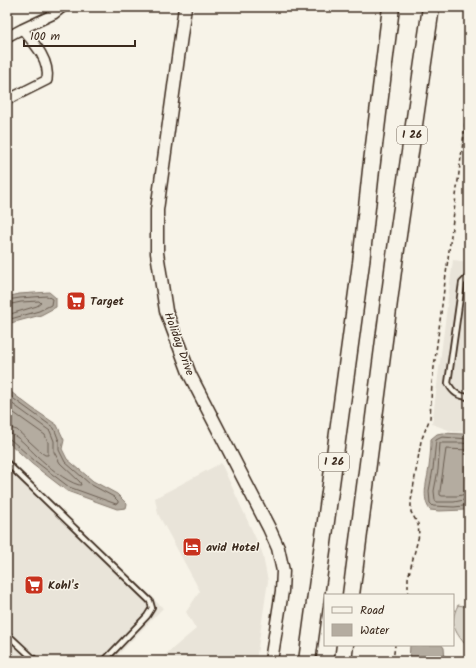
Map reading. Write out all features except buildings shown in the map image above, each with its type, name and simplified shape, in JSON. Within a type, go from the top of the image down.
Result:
[{"type":"highway","name":"I 26","points":[[308,661],[361,263],[391,7]]},
{"type":"highway","name":"I 26","points":[[351,594],[394,262],[431,7]]},
{"type":"highway","points":[[343,661],[345,646]]},
{"type":"main road","name":"Holiday Drive","points":[[185,7],[157,210],[157,253],[166,311],[190,375],[278,548],[283,571],[283,584],[271,661]]},
{"type":"street","points":[[7,37],[54,14],[64,7]]},
{"type":"street","points":[[7,100],[47,80],[48,71],[38,47],[22,29]]},
{"type":"lane","points":[[469,278],[462,283],[448,383],[452,391],[460,396],[469,397]]},
{"type":"lane","points":[[7,463],[150,601],[152,608],[147,616],[104,661]]},
{"type":"lane","points":[[7,634],[36,661]]},
{"type":"path","points":[[469,62],[469,72]]},
{"type":"path","points":[[408,594],[408,578],[419,535],[418,524],[411,512],[411,501],[421,441],[430,418],[432,383],[469,95]]},
{"type":"path","points":[[393,661],[395,646]]},
{"type":"shaded area","points":[[453,260],[469,262],[469,431],[454,432],[432,424]]},
{"type":"shaded area","points":[[221,463],[262,552],[268,581],[256,661],[158,661],[196,629],[186,612],[200,591],[158,514],[155,498]]},
{"type":"shaded area","points":[[7,464],[163,608],[112,661],[7,661]]},
{"type":"shaded area","points":[[458,605],[469,607],[469,649],[460,638],[455,628],[454,618]]},
{"type":"water","points":[[49,292],[56,298],[56,307],[41,315],[7,324],[7,297],[19,294]]},
{"type":"water","points":[[7,389],[57,425],[64,440],[62,449],[67,459],[93,481],[117,494],[127,504],[126,508],[117,509],[67,491],[32,464],[7,441]]},
{"type":"water","points":[[437,434],[463,434],[469,436],[469,507],[465,510],[430,510],[427,505],[425,489],[429,467],[431,439]]},
{"type":"water","points":[[410,646],[443,646],[444,648],[445,661],[409,661]]},
{"type":"place","name":"Target","points":[[76,301]]},
{"type":"place","name":"avid Hotel","points":[[192,547]]},
{"type":"place","name":"Kohl's","points":[[34,585]]}]
